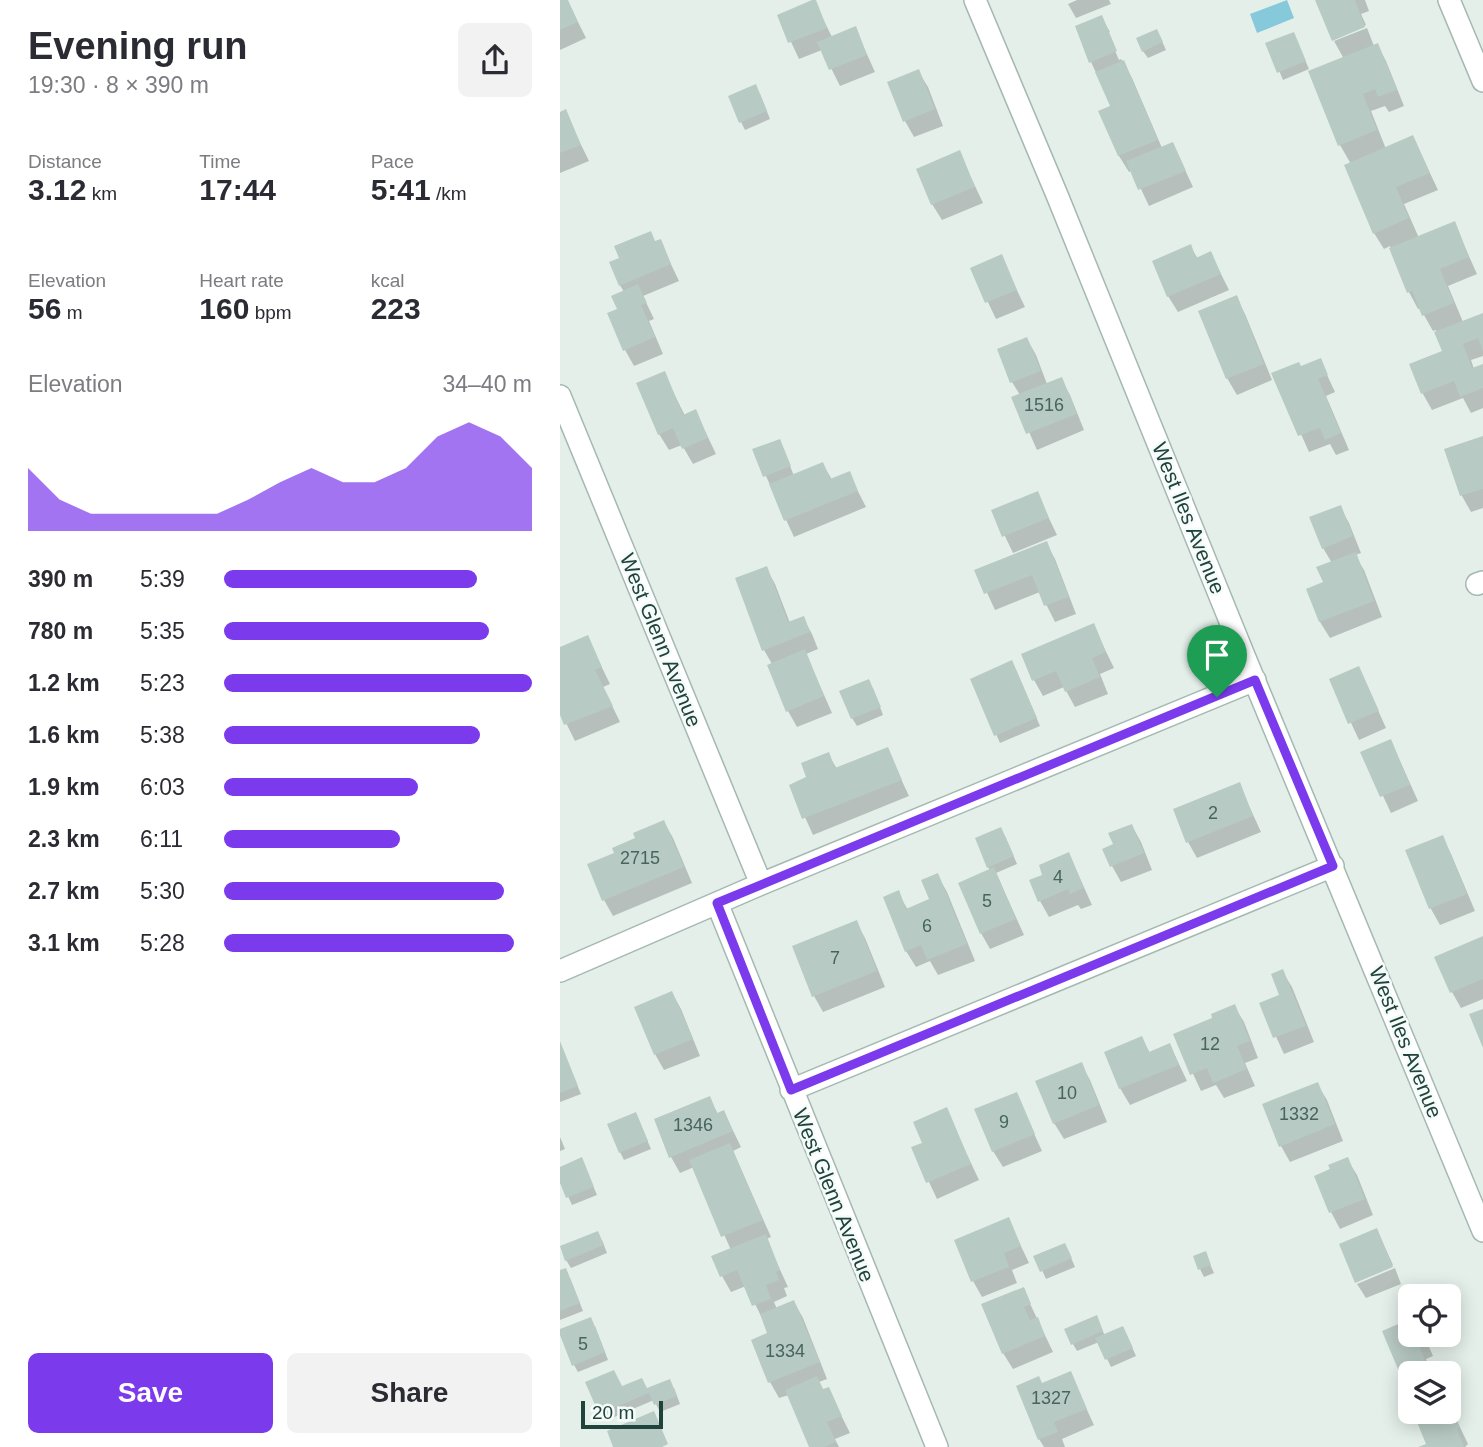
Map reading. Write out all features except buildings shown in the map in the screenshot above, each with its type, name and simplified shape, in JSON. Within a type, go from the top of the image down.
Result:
[{"type":"street","name":"West Iles Avenue","points":[[975,0],[1483,1231]]},
{"type":"street","points":[[1449,0],[1483,81]]},
{"type":"street","name":"West Glenn Avenue","points":[[560,396],[761,884]]},
{"type":"street","points":[[560,971],[761,884],[1255,680]]},
{"type":"street","points":[[791,1090],[1333,866]]},
{"type":"street","name":"West Glenn Avenue","points":[[717,903],[937,1447]]},
{"type":"water","points":[[1287,0],[1294,18],[1257,33],[1250,14]]},
{"type":"route","points":[[1255,680],[1333,866],[791,1090],[717,903],[1217,697],[1255,680]]}]
